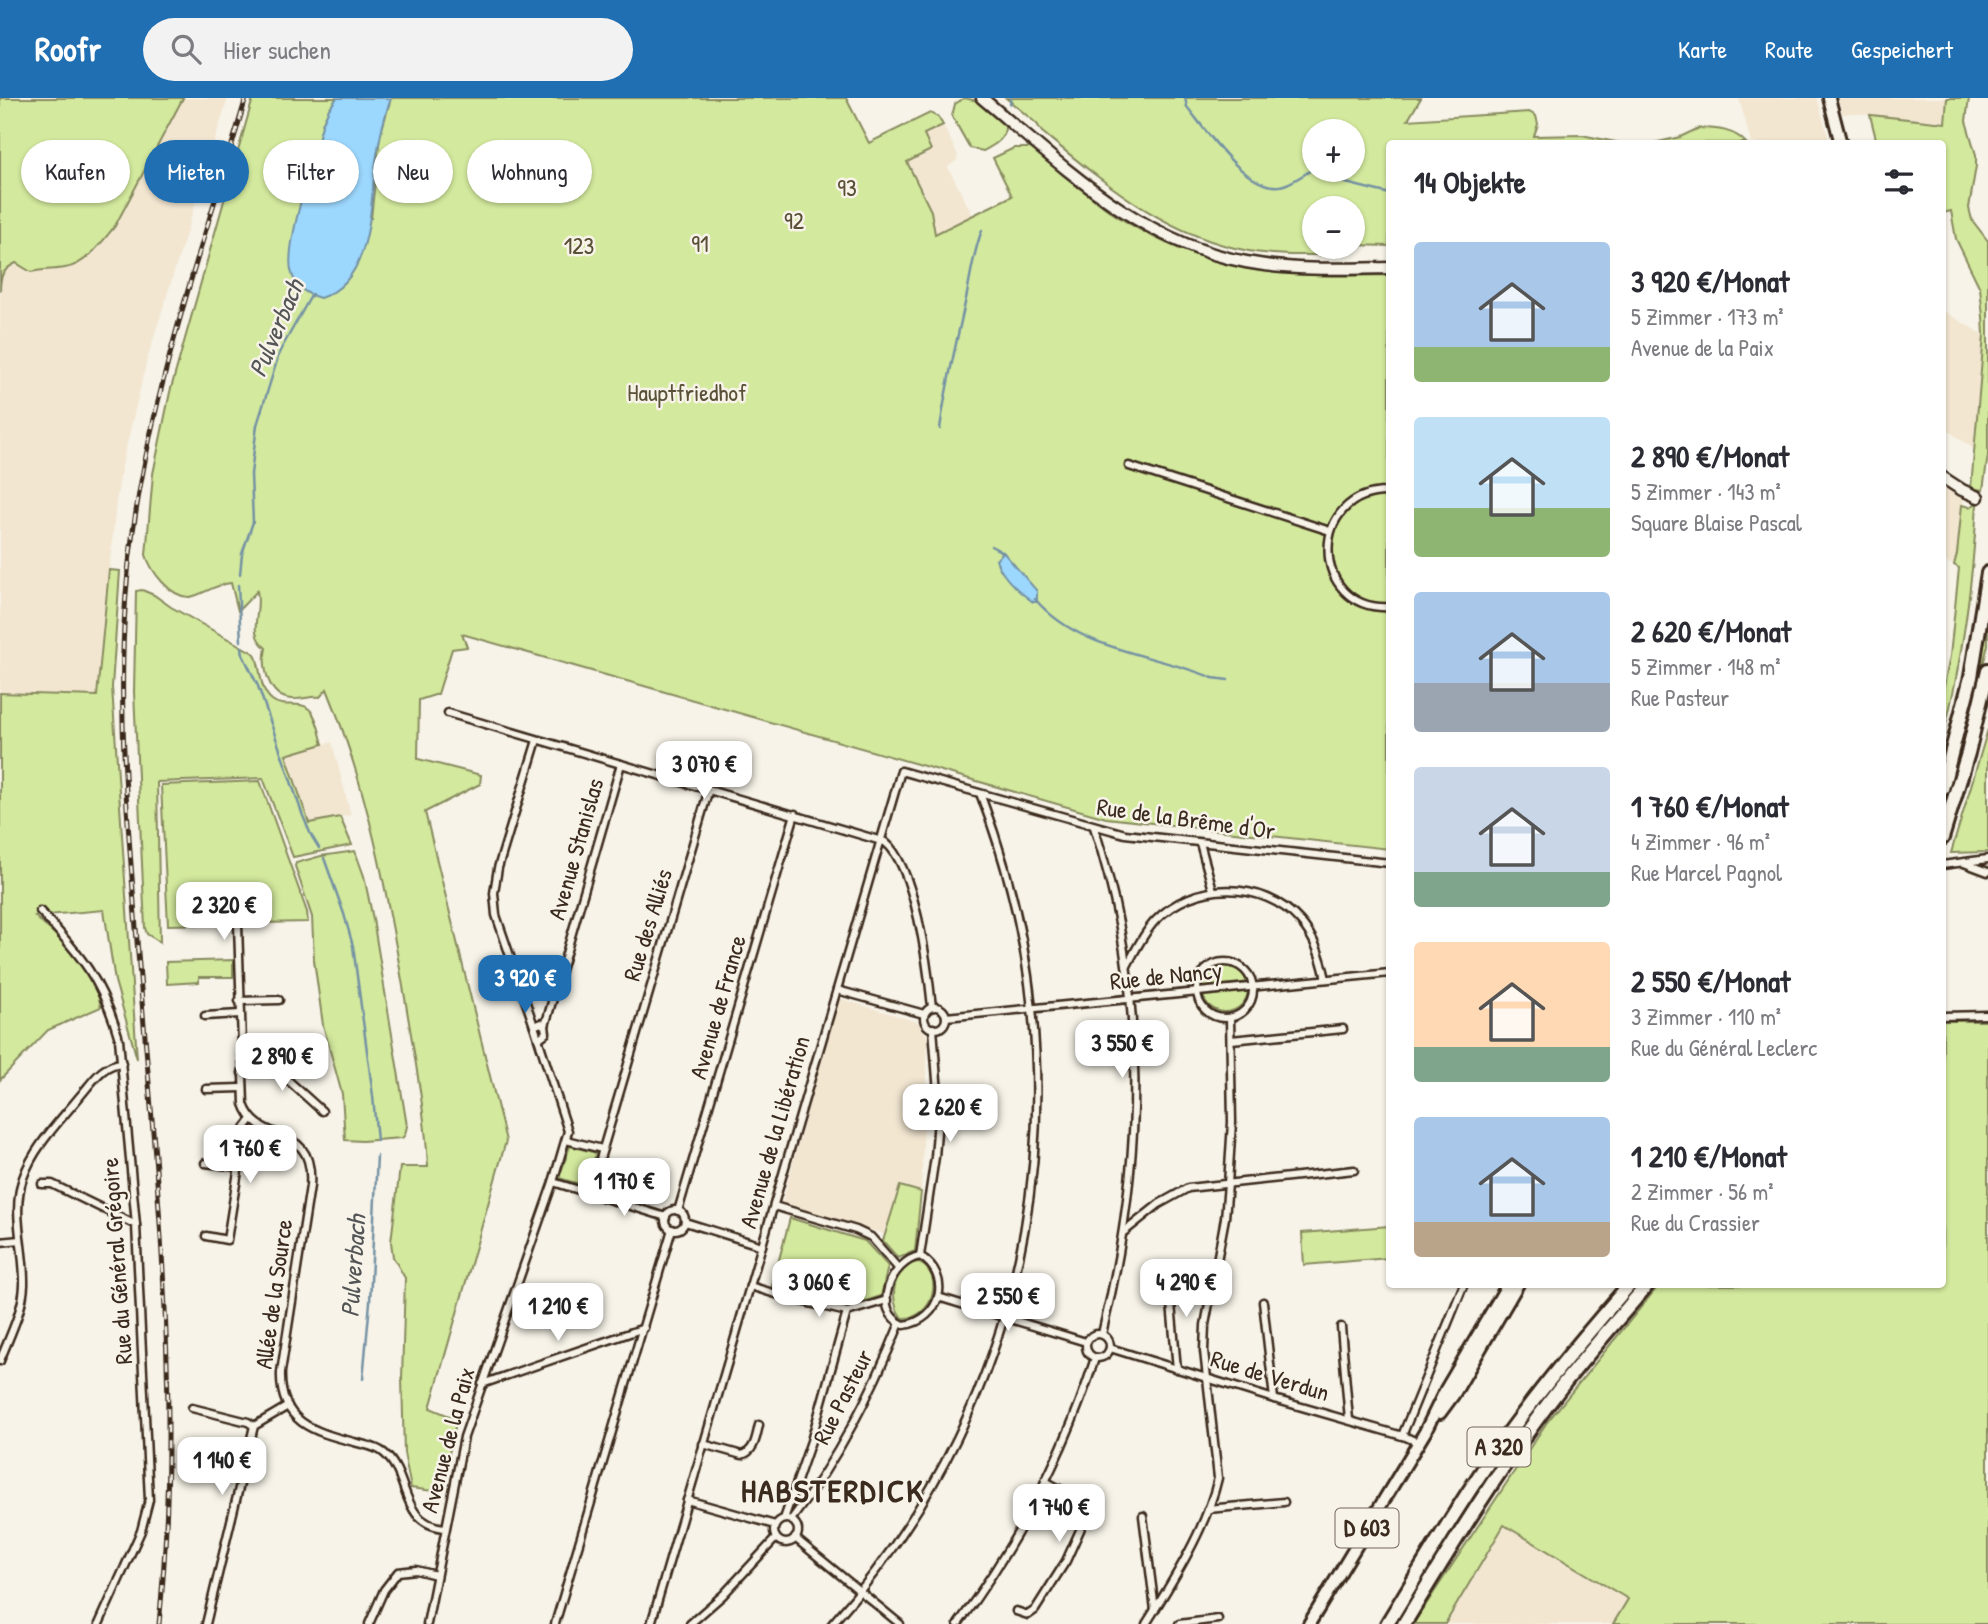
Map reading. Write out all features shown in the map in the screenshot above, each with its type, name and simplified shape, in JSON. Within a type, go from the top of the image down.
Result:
[{"type":"highway","points":[[1946,774],[1971,677],[1988,573]]},
{"type":"highway","points":[[1946,825],[1971,743],[1988,670]]},
{"type":"highway","name":"A 320","points":[[1387,1624],[1508,1434],[1627,1288]]},
{"type":"highway","name":"A 320","points":[[1404,1624],[1452,1543],[1520,1442],[1562,1386],[1645,1288]]},
{"type":"main road","points":[[982,98],[1115,206],[1150,228],[1185,245],[1227,258],[1265,265],[1308,269],[1386,268]]},
{"type":"main road","points":[[1829,98],[1840,140]]},
{"type":"main road","points":[[1946,480],[1978,497]]},
{"type":"main road","name":"D 603","points":[[1309,1624],[1419,1443],[1446,1389],[1505,1288]]},
{"type":"main road","name":"D 603","points":[[1425,1432],[1454,1394],[1516,1288]]},
{"type":"street","points":[[1129,466],[1330,531]]},
{"type":"street","points":[[1386,492],[1373,493],[1352,502],[1338,516],[1330,531],[1327,548],[1328,561],[1338,583],[1350,596],[1364,604],[1386,607]]},
{"type":"street","points":[[448,713],[880,839],[898,855],[911,893],[925,957],[932,1007]]},
{"type":"street","name":"Avenue de la Paix","points":[[427,1624],[464,1437],[566,1140],[567,1123],[496,915],[494,893],[498,868],[537,740]]},
{"type":"street","name":"Avenue Stanislas","points":[[545,1026],[621,764]]},
{"type":"street","name":"Rue de la Brême d'Or","points":[[901,771],[981,796],[1125,834],[1386,863]]},
{"type":"street","name":"Avenue de la Libération","points":[[651,1624],[901,771]]},
{"type":"street","name":"Rue des Alliés","points":[[590,1194],[709,789]]},
{"type":"street","points":[[832,1624],[861,1591],[912,1520],[949,1456],[981,1385],[1004,1317],[1022,1243],[1033,1172],[1037,1073],[1032,1009],[1024,953],[1008,877],[981,796]]},
{"type":"street","name":"Avenue de France","points":[[678,1211],[795,814]]},
{"type":"street","points":[[1094,827],[1116,898],[1127,967],[1136,1099],[1124,1231],[1102,1334]]},
{"type":"street","points":[[1200,843],[1213,890]]},
{"type":"street","points":[[1946,865],[1988,859]]},
{"type":"street","points":[[1962,863],[1988,872]]},
{"type":"street","points":[[1127,967],[1149,928],[1161,915],[1189,898],[1213,890],[1243,891],[1260,895],[1287,909],[1299,920],[1313,939],[1326,979]]},
{"type":"street","points":[[206,1236],[227,1240],[245,1128],[252,1119],[244,1104],[237,895]]},
{"type":"street","name":"Rue du Général Grégoire","points":[[40,911],[82,957],[94,976],[116,1027],[122,1063],[136,1226],[149,1500],[141,1531],[99,1624]]},
{"type":"street","points":[[1222,961],[1231,962],[1246,971],[1253,987],[1253,995],[1245,1010],[1230,1018],[1222,1018],[1208,1012],[1202,1007],[1196,992],[1197,983],[1206,968],[1222,961]]},
{"type":"street","name":"Rue de Nancy","points":[[946,1017],[1386,973]]},
{"type":"street","points":[[837,990],[924,1014]]},
{"type":"street","points":[[239,1001],[279,1000]]},
{"type":"street","points":[[932,1007],[940,1008],[946,1017],[942,1026],[933,1028],[925,1023],[924,1014],[932,1007]]},
{"type":"street","points":[[205,1016],[240,1014]]},
{"type":"street","points":[[1946,1016],[1988,1016]]},
{"type":"street","points":[[1146,1624],[1215,1491],[1218,1465],[1204,1351],[1205,1325],[1225,1217],[1228,1184],[1232,1122],[1230,1018]]},
{"type":"street","points":[[534,1026],[541,1023],[545,1026],[546,1033],[538,1038]]},
{"type":"street","points":[[920,1256],[935,1157],[939,1106],[933,1028]]},
{"type":"street","points":[[1231,1040],[1343,1029]]},
{"type":"street","points":[[0,1362],[23,1299],[24,1266],[19,1200],[22,1180],[46,1137],[100,1073],[113,1063],[122,1063]]},
{"type":"street","points":[[242,1073],[280,1073],[321,1111]]},
{"type":"street","points":[[205,1089],[243,1088]]},
{"type":"street","name":"Allée de la Source","points":[[252,1119],[262,1127],[295,1142],[304,1151],[310,1165],[310,1186],[281,1372],[283,1395],[288,1406]]},
{"type":"street","points":[[566,1140],[602,1149]]},
{"type":"street","points":[[205,1163],[239,1167]]},
{"type":"street","points":[[1124,1231],[1175,1194],[1203,1185],[1354,1170]]},
{"type":"street","points":[[553,1182],[666,1217]]},
{"type":"street","points":[[42,1184],[52,1184],[136,1226]]},
{"type":"street","points":[[774,1206],[856,1230],[871,1237],[898,1268]]},
{"type":"street","points":[[678,1211],[684,1216],[685,1222],[681,1227],[672,1229],[667,1225],[666,1217],[670,1212],[678,1211]]},
{"type":"street","points":[[685,1222],[762,1246]]},
{"type":"street","points":[[555,1624],[672,1229]]},
{"type":"street","points":[[0,1242],[20,1240]]},
{"type":"street","points":[[920,1256],[934,1268],[940,1290],[938,1297],[932,1311],[921,1320],[915,1323],[900,1323],[893,1316],[887,1300],[890,1281],[898,1268],[910,1258],[920,1256]]},
{"type":"street","points":[[1168,1271],[1177,1369]]},
{"type":"street","points":[[750,1286],[847,1312],[887,1300]]},
{"type":"street","points":[[1402,1436],[1462,1288]]},
{"type":"street","points":[[938,1297],[1086,1342]]},
{"type":"street","points":[[1263,1302],[1274,1399]]},
{"type":"street","points":[[795,1538],[797,1528],[787,1519],[847,1312]]},
{"type":"street","name":"Rue Pasteur","points":[[775,1525],[787,1519],[813,1490],[855,1423],[875,1384],[900,1323]]},
{"type":"street","points":[[1341,1327],[1349,1420]]},
{"type":"street","points":[[482,1384],[644,1328]]},
{"type":"street","points":[[1095,1358],[1086,1350],[1086,1342],[1093,1335],[1102,1334]]},
{"type":"street","points":[[1095,1358],[1106,1355],[1110,1348],[1109,1341],[1102,1334]]},
{"type":"street","name":"Rue de Verdun","points":[[1110,1348],[1419,1443]]},
{"type":"street","points":[[958,1624],[1002,1559],[1045,1482],[1080,1403],[1095,1358]]},
{"type":"street","points":[[206,1624],[254,1426],[288,1406],[301,1422],[319,1433],[382,1451],[397,1469],[407,1500],[417,1515],[431,1524],[445,1528]]},
{"type":"street","points":[[192,1408],[248,1422],[254,1426]]},
{"type":"street","points":[[703,1444],[742,1455],[749,1453],[759,1425]]},
{"type":"street","points":[[1016,1611],[1028,1615],[1035,1611],[1066,1560],[1085,1519],[1080,1500],[1045,1482]]},
{"type":"street","points":[[687,1500],[775,1525],[776,1538],[785,1543],[795,1538]]},
{"type":"street","points":[[1208,1509],[1284,1502]]},
{"type":"street","points":[[1143,1516],[1155,1610]]},
{"type":"street","points":[[690,1624],[723,1595],[776,1538]]},
{"type":"street","points":[[795,1538],[900,1624]]},
{"type":"street","points":[[369,1624],[384,1590],[398,1572],[416,1570],[436,1575]]},
{"type":"street","points":[[1179,1624],[1218,1619]]},
{"type":"shaded area","points":[[183,98],[228,98],[215,140],[161,140]]},
{"type":"shaded area","points":[[1739,98],[1817,98],[1829,140],[1750,140]]},
{"type":"shaded area","points":[[1838,98],[1947,98],[1945,123],[1842,114]]},
{"type":"shaded area","points":[[943,125],[958,155],[957,160],[948,167],[973,216],[935,234],[925,197],[907,162],[931,150],[923,134]]},
{"type":"shaded area","points":[[144,171],[144,203],[196,203],[147,360],[122,465],[97,696],[0,693],[0,276],[7,267],[16,263],[32,272],[45,268],[66,268],[115,226],[127,203],[130,203],[130,198]]},
{"type":"shaded area","points":[[1946,312],[1984,335],[1974,449],[1946,429]]},
{"type":"shaded area","points":[[1946,487],[1964,498],[1954,565],[1946,562]]},
{"type":"shaded area","points":[[332,742],[351,815],[309,824],[286,755]]},
{"type":"shaded area","points":[[838,998],[918,1022],[928,1038],[921,1192],[900,1187],[884,1234],[782,1203]]},
{"type":"shaded area","points":[[1504,1525],[1628,1599],[1613,1624],[1445,1624]]},
{"type":"green space","points":[[0,98],[183,98],[161,140],[144,140],[144,171],[130,198],[130,140],[21,140],[21,203],[127,203],[115,226],[93,252],[80,262],[65,268],[31,272],[16,263],[3,274],[0,291]]},
{"type":"green space","name":"Hauptfriedhof","points":[[253,98],[337,98],[323,122],[318,140],[263,140],[263,203],[302,203],[297,220],[371,218],[373,200],[373,203],[453,203],[453,140],[380,140],[391,98],[846,98],[869,143],[930,113],[938,117],[943,125],[924,134],[931,150],[907,162],[931,211],[935,234],[1012,196],[993,158],[1014,148],[1030,148],[1114,214],[1181,250],[1213,261],[1280,273],[1386,275],[1386,849],[1106,818],[462,634],[467,647],[452,649],[438,694],[419,700],[418,759],[481,775],[480,784],[425,812],[506,1141],[430,1408],[457,1419],[440,1492],[411,1488],[404,1453],[402,1379],[405,1278],[393,1257],[391,1242],[400,1167],[428,1167],[427,1146],[405,998],[375,841],[354,765],[327,689],[320,697],[295,699],[277,693],[268,680],[266,648],[260,642],[256,629],[257,591],[238,611],[231,583],[194,596],[182,596],[168,588],[152,568],[146,555],[153,474],[170,392],[223,203],[249,203],[249,140],[241,140]]},
{"type":"green space","points":[[964,98],[978,101],[1005,125],[1004,135],[983,151],[970,148],[952,116],[955,104]]},
{"type":"green space","points":[[1006,98],[1421,98],[1408,120],[1529,112],[1536,116],[1538,124],[1534,136],[1582,135],[1606,140],[1386,140],[1386,246],[1365,245],[1365,196],[1302,196],[1302,255],[1249,251],[1219,244],[1191,233],[1138,205],[1042,132],[1037,124]]},
{"type":"green space","points":[[1947,98],[1969,98],[1966,121],[1976,155],[1976,166],[1969,208],[1972,220],[1988,241],[1988,455],[1983,490],[1971,488],[1984,335],[1980,288],[1956,239],[1951,211],[1946,212],[1946,140],[1876,140],[1870,115],[1945,123]]},
{"type":"green space","points":[[1699,128],[1725,131],[1742,139],[1667,140]]},
{"type":"green space","points":[[1977,503],[1973,562],[1966,621],[1946,724],[1946,676],[1959,568],[1954,565],[1962,505],[1970,507]]},
{"type":"green space","points":[[109,570],[120,571],[112,687],[137,1059],[115,981],[104,910],[35,916],[80,962],[91,979],[101,1007],[48,1030],[0,1080],[0,693],[97,696]]},
{"type":"green space","points":[[142,590],[255,654],[264,690],[272,700],[281,704],[305,706],[312,712],[323,744],[286,755],[309,823],[340,817],[352,845],[293,857],[263,778],[157,782],[160,942],[147,934],[145,928],[134,692],[136,591]]},
{"type":"green space","points":[[1988,615],[1988,645],[1947,808],[1946,801],[1976,681]]},
{"type":"green space","points":[[1988,729],[1988,852],[1951,853]]},
{"type":"green space","points":[[260,781],[307,912],[308,922],[168,925],[161,785]]},
{"type":"green space","points":[[355,851],[364,876],[373,919],[407,1126],[402,1138],[345,1140],[342,1094],[323,1025],[314,960],[312,917],[295,866],[296,863],[321,856]]},
{"type":"green space","points":[[233,960],[233,977],[199,977],[199,982],[167,984],[166,962]]},
{"type":"green space","points":[[1225,966],[1241,973],[1248,989],[1241,1005],[1225,1012],[1209,1005],[1202,989],[1209,973]]},
{"type":"green space","points":[[1946,1021],[1988,1021],[1988,1624],[1613,1624],[1628,1599],[1504,1525],[1445,1624],[1413,1624],[1547,1422],[1657,1288],[1946,1288]]},
{"type":"green space","points":[[570,1146],[596,1153],[586,1186],[559,1178]]},
{"type":"green space","points":[[900,1186],[921,1192],[915,1251],[898,1258],[883,1241]]},
{"type":"green space","points":[[790,1218],[865,1241],[888,1266],[881,1296],[847,1307],[772,1286]]},
{"type":"green space","points":[[1386,1226],[1386,1258],[1304,1265],[1302,1233]]},
{"type":"green space","points":[[918,1262],[927,1268],[932,1276],[932,1295],[922,1312],[913,1317],[902,1318],[895,1303],[895,1285],[903,1270]]},
{"type":"water","points":[[337,98],[391,98],[380,140],[373,140],[373,189],[364,248],[348,279],[336,290],[320,298],[305,291],[292,275],[290,257],[300,203],[359,203],[359,140],[318,140],[329,109]]},
{"type":"water","points":[[1003,552],[1037,591],[1037,602],[1022,594],[1002,572],[996,560]]},
{"type":"waterway","points":[[1010,104],[1011,98]]},
{"type":"waterway","points":[[1185,98],[1187,107],[1217,145],[1257,181],[1271,186],[1284,185],[1313,169],[1338,181],[1386,193]]},
{"type":"waterway","points":[[940,429],[973,262],[982,230]]},
{"type":"waterway","name":"Pulverbach","points":[[240,574],[242,554],[253,522],[251,474],[257,425],[280,351],[312,294]]},
{"type":"waterway","points":[[991,546],[1004,553]]},
{"type":"waterway","name":"Pulverbach","points":[[238,585],[241,641]]},
{"type":"waterway","points":[[1035,599],[1053,617],[1095,641],[1213,678],[1228,680]]},
{"type":"waterway","name":"Pulverbach","points":[[242,647],[303,816],[319,848]]},
{"type":"waterway","name":"Pulverbach","points":[[324,858],[353,946],[377,1141]]},
{"type":"waterway","name":"Pulverbach","points":[[363,1379],[370,1302],[377,1156]]},
{"type":"railway","points":[[159,1624],[166,1536],[167,1362],[158,1188],[125,777],[124,626],[129,558],[153,425],[187,293],[246,98]]},
{"type":"district","name":"HABSTERDICK","points":[[833,1491]]},
{"type":"park label","name":"93","points":[[847,188]]},
{"type":"park label","name":"92","points":[[794,221]]},
{"type":"park label","name":"91","points":[[700,244]]},
{"type":"park label","name":"123","points":[[579,246]]}]
